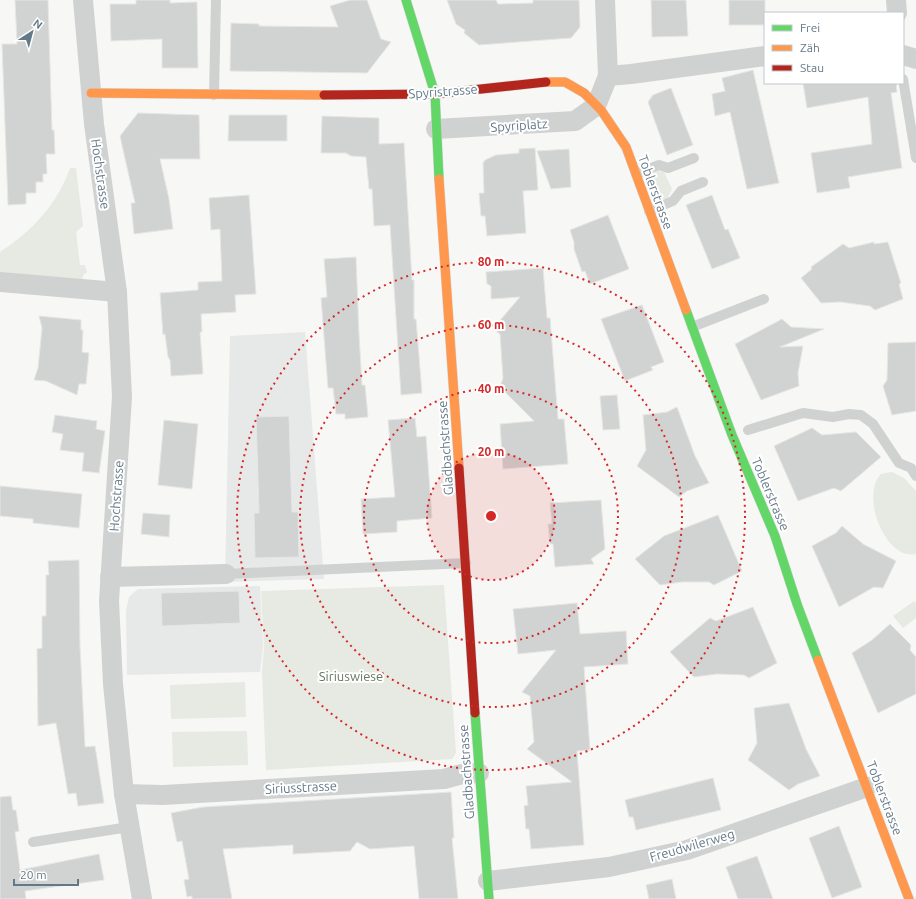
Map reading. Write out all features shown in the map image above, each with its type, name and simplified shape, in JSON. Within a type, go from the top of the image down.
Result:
[{"type":"street","name":"Hochstrasse","points":[[83,0],[91,93],[117,292],[122,397],[109,601],[113,684],[124,794],[142,899]]},
{"type":"street","name":"Gladbachstrasse","points":[[406,0],[435,94],[436,129],[479,773],[489,890]]},
{"type":"street","points":[[596,106],[608,76],[606,0]]},
{"type":"street","points":[[896,0],[897,12]]},
{"type":"street","points":[[904,55],[916,59]]},
{"type":"street","points":[[608,76],[764,56]]},
{"type":"street","name":"Spyristrasse","points":[[91,93],[214,95],[435,94],[520,85],[566,82],[579,88],[596,106]]},
{"type":"street","name":"Spyriplatz","points":[[436,129],[575,121],[596,106]]},
{"type":"street","name":"Toblerstrasse","points":[[596,106],[612,125],[626,147],[732,435],[775,536],[797,604],[909,899]]},
{"type":"street","points":[[0,282],[117,292]]},
{"type":"street","points":[[110,577],[226,574]]},
{"type":"street","name":"Siriusstrasse","points":[[124,794],[163,795],[444,780],[462,774],[479,773]]},
{"type":"street","name":"Freudwilerweg","points":[[489,890],[609,867],[687,850],[867,787]]},
{"type":"lane","points":[[214,95],[216,0]]},
{"type":"lane","points":[[904,84],[916,158]]},
{"type":"lane","points":[[636,174],[659,165],[668,168],[694,158]]},
{"type":"lane","points":[[650,211],[673,201],[681,191],[703,182]]},
{"type":"lane","points":[[692,327],[764,299]]},
{"type":"lane","points":[[748,430],[803,413],[833,417],[849,414],[861,415],[874,424],[899,462],[911,468],[916,476]]},
{"type":"lane","points":[[226,574],[466,563]]},
{"type":"lane","points":[[33,842],[129,826]]},
{"type":"shaded area","points":[[305,332],[324,579],[225,582],[230,336]]},
{"type":"shaded area","points":[[260,586],[263,647],[260,672],[127,675],[126,611],[129,597],[138,589]]},
{"type":"green space","points":[[70,168],[76,168],[83,226],[76,232],[80,265],[85,265],[87,272],[83,275],[82,281],[0,274],[0,252],[23,235],[42,216],[58,194]]},
{"type":"green space","points":[[657,171],[664,172],[672,189],[667,199],[659,198],[652,188],[650,180],[651,176]]},
{"type":"green space","points":[[892,472],[904,478],[916,491],[916,554],[905,553],[894,547],[886,537],[879,524],[873,496],[875,484],[881,474]]},
{"type":"green space","name":"Siriuswiese","points":[[444,585],[456,753],[452,759],[266,770],[262,672],[264,647],[261,591]]},
{"type":"green space","points":[[914,601],[916,603],[916,618],[903,628],[893,616]]},
{"type":"green space","points":[[245,682],[246,717],[171,719],[170,685]]},
{"type":"green space","points":[[247,731],[248,765],[173,767],[172,732]]},
{"type":"building","points":[[15,0],[48,0],[52,130],[54,130],[55,154],[46,154],[47,174],[43,174],[43,182],[36,182],[36,193],[26,193],[26,204],[8,205],[2,44],[17,44]]},
{"type":"building","points":[[136,0],[170,0],[170,3],[197,2],[198,68],[162,68],[162,39],[111,41],[110,4],[136,4]]},
{"type":"building","points":[[350,0],[367,0],[381,39],[391,42],[367,73],[230,71],[231,23],[259,24],[259,26],[338,27],[330,6]]},
{"type":"building","points":[[447,0],[496,0],[498,4],[533,3],[533,0],[579,0],[580,27],[571,38],[479,45],[464,33],[465,30],[456,24]]},
{"type":"building","points":[[651,0],[686,0],[688,36],[652,37]]},
{"type":"building","points":[[729,0],[765,0],[764,25],[729,25]]},
{"type":"building","points":[[753,70],[779,183],[747,189],[730,112],[715,116],[712,94],[725,91],[722,78]]},
{"type":"building","points":[[803,84],[896,84],[897,92],[891,93],[902,168],[848,177],[850,188],[817,193],[811,153],[872,144],[868,97],[807,108]]},
{"type":"building","points":[[671,88],[693,145],[667,155],[648,102],[653,95]]},
{"type":"building","points":[[138,113],[199,115],[200,159],[160,159],[169,199],[173,229],[134,234],[131,203],[135,203],[120,136]]},
{"type":"building","points":[[229,115],[287,115],[287,141],[228,141]]},
{"type":"building","points":[[322,116],[379,118],[379,144],[404,143],[412,280],[414,280],[414,319],[416,319],[422,393],[401,395],[390,225],[374,226],[372,189],[369,189],[366,157],[351,156],[346,153],[321,153]]},
{"type":"building","points":[[535,148],[538,190],[523,191],[526,233],[487,236],[485,216],[481,216],[479,193],[484,193],[483,163],[485,160],[496,155],[519,153],[519,149]]},
{"type":"building","points":[[569,149],[571,187],[551,189],[537,151]]},
{"type":"building","points":[[249,195],[256,294],[235,295],[236,312],[201,314],[202,332],[200,332],[203,374],[171,376],[170,360],[168,357],[165,334],[163,335],[160,293],[198,290],[198,282],[222,281],[220,229],[211,230],[209,198]]},
{"type":"building","points":[[712,195],[725,230],[728,229],[740,258],[712,269],[686,205]]},
{"type":"building","points":[[608,215],[629,269],[590,284],[585,271],[582,272],[574,249],[574,242],[570,230]]},
{"type":"building","points":[[874,242],[874,244],[888,242],[901,283],[899,284],[903,299],[875,310],[870,306],[840,302],[821,303],[801,278],[812,269],[811,267],[843,244],[849,248]]},
{"type":"building","points":[[356,257],[362,385],[365,385],[368,417],[345,419],[345,414],[336,414],[333,388],[328,388],[321,298],[327,297],[324,259]]},
{"type":"building","points":[[543,268],[547,318],[550,318],[558,419],[564,419],[568,464],[503,469],[500,424],[534,421],[500,387],[503,378],[500,334],[497,332],[496,325],[520,297],[491,299],[491,286],[487,284],[486,272]]},
{"type":"building","points":[[642,305],[664,362],[651,367],[653,370],[625,381],[601,319]]},
{"type":"building","points":[[39,316],[81,320],[81,330],[83,330],[82,352],[89,353],[86,384],[79,384],[77,395],[46,381],[34,380],[38,368],[42,328]]},
{"type":"building","points":[[782,319],[791,327],[824,329],[780,347],[803,346],[798,373],[799,386],[761,400],[735,344]]},
{"type":"building","points":[[916,342],[916,411],[892,415],[883,386],[887,380],[888,343]]},
{"type":"building","points":[[617,395],[620,429],[603,430],[600,396]]},
{"type":"building","points":[[677,407],[695,456],[709,483],[687,491],[679,497],[637,466],[646,450],[643,415],[667,412]]},
{"type":"building","points":[[55,415],[97,421],[96,429],[105,431],[99,473],[82,471],[84,453],[60,450],[63,434],[52,432]]},
{"type":"building","points":[[289,416],[292,512],[298,512],[299,557],[255,558],[254,513],[259,513],[256,417]]},
{"type":"building","points":[[415,418],[417,437],[426,436],[432,518],[397,521],[397,532],[363,534],[361,499],[395,497],[388,420]]},
{"type":"building","points":[[164,420],[198,424],[192,489],[158,485]]},
{"type":"building","points":[[812,428],[822,435],[856,432],[881,457],[841,491],[834,488],[798,501],[774,446]]},
{"type":"building","points":[[0,486],[82,494],[79,528],[33,523],[33,519],[0,516]]},
{"type":"building","points":[[601,500],[605,549],[591,559],[594,564],[555,567],[553,544],[550,544],[548,524],[552,524],[550,503]]},
{"type":"building","points":[[143,513],[170,515],[169,537],[141,534]]},
{"type":"building","points":[[718,515],[742,571],[714,585],[709,582],[682,582],[660,585],[635,559],[664,536]]},
{"type":"building","points":[[842,526],[863,544],[896,561],[883,588],[874,587],[839,607],[812,546],[836,533]]},
{"type":"building","points":[[79,560],[80,647],[85,747],[95,746],[104,803],[78,806],[76,793],[68,794],[56,723],[38,726],[37,649],[42,648],[42,616],[46,616],[46,575],[49,575],[48,561]]},
{"type":"building","points":[[239,591],[240,623],[162,626],[161,593]]},
{"type":"building","points":[[577,603],[580,634],[626,631],[628,664],[584,667],[590,750],[577,751],[584,845],[531,849],[529,829],[526,829],[524,806],[528,805],[526,786],[572,782],[527,749],[534,742],[530,696],[522,692],[556,650],[518,654],[513,609]]},
{"type":"building","points":[[753,607],[777,663],[749,678],[744,675],[717,674],[694,677],[670,652],[710,618],[716,621]]},
{"type":"building","points":[[890,624],[911,645],[910,650],[916,657],[916,694],[878,713],[852,653],[872,640]]},
{"type":"building","points":[[789,703],[806,749],[820,776],[798,784],[789,790],[748,760],[757,743],[754,708]]},
{"type":"building","points":[[713,778],[721,810],[636,830],[633,817],[629,817],[625,800]]},
{"type":"building","points":[[451,792],[454,838],[452,838],[458,899],[419,899],[414,846],[370,849],[357,842],[350,851],[293,854],[293,845],[223,849],[232,899],[192,899],[192,896],[187,897],[184,880],[189,879],[182,841],[177,842],[171,813],[203,807]]},
{"type":"building","points":[[11,796],[13,810],[16,810],[19,831],[15,832],[20,870],[99,854],[104,880],[25,891],[26,899],[0,899],[0,797]]},
{"type":"building","points":[[839,826],[862,887],[832,898],[809,838]]},
{"type":"building","points":[[757,856],[773,899],[738,899],[726,867]]},
{"type":"building","points":[[672,879],[676,899],[649,899],[646,885]]},
{"type":"traffic: fast","points":[[406,0],[435,94],[439,179]]},
{"type":"traffic: fast","points":[[686,310],[732,435],[775,536],[797,604],[818,660]]},
{"type":"traffic: fast","points":[[475,713],[489,899]]},
{"type":"traffic: slow","points":[[546,82],[565,82],[584,93],[601,110],[626,147],[686,310]]},
{"type":"traffic: slow","points":[[91,93],[324,95]]},
{"type":"traffic: slow","points":[[439,179],[459,468]]},
{"type":"traffic: slow","points":[[818,660],[909,899]]},
{"type":"traffic: jam","points":[[324,95],[435,94],[546,82]]},
{"type":"traffic: jam","points":[[459,468],[475,713]]}]
